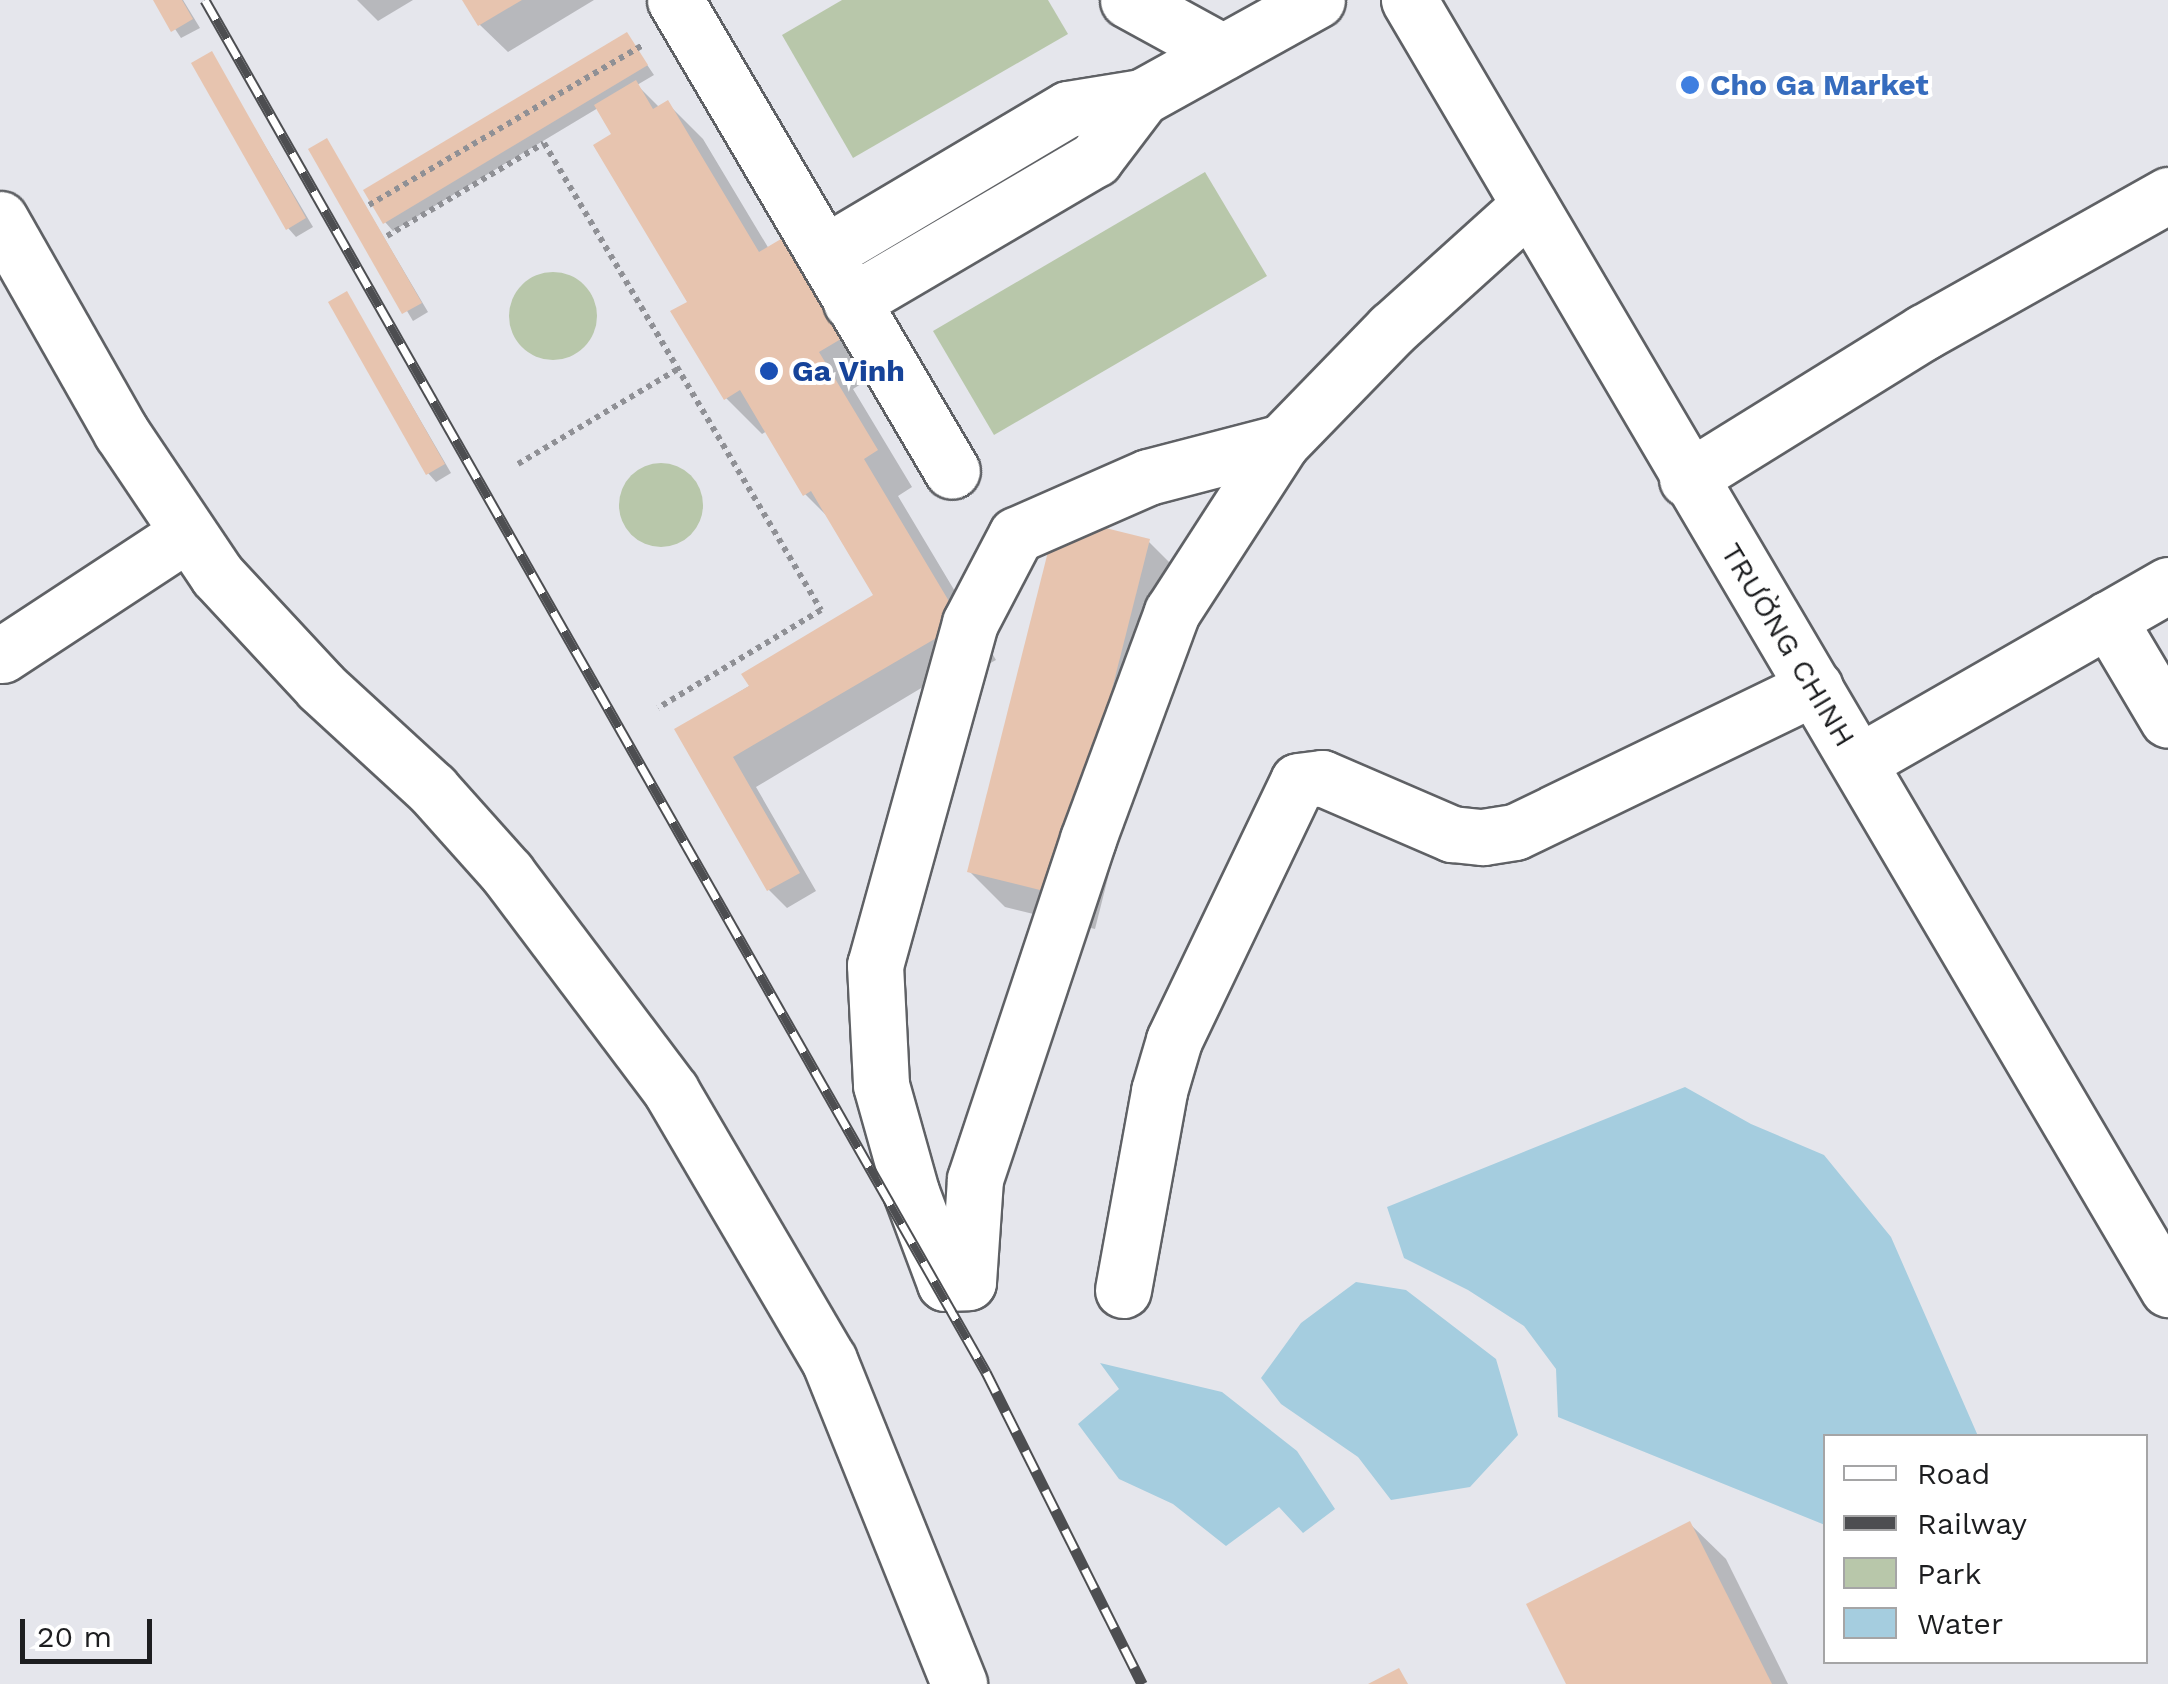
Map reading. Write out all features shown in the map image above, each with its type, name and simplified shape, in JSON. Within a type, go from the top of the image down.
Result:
[{"type":"street","points":[[1128,0],[1223,52]]},
{"type":"street","points":[[825,253],[1068,109],[1142,97],[1317,0]]},
{"type":"street","name":"TRƯỜNG CHINH","points":[[1409,0],[1687,479],[1860,762],[2168,1289]]},
{"type":"street","points":[[694,6],[850,302],[952,471]]},
{"type":"street","points":[[850,302],[1096,159],[1142,97]]},
{"type":"street","points":[[1687,479],[1924,332],[2168,195]]},
{"type":"street","points":[[1282,442],[1148,477],[1016,536],[970,623],[875,965],[881,1085],[911,1192],[945,1283],[968,1282],[975,1179],[1088,839],[1172,612],[1282,442],[1392,329],[1529,205]]},
{"type":"street","points":[[0,219],[122,432],[186,534],[217,575],[320,687],[432,790],[507,873],[672,1092],[830,1360],[959,1684]]},
{"type":"street","points":[[2,655],[186,534]]},
{"type":"street","points":[[1860,762],[2168,585]]},
{"type":"street","points":[[2108,620],[2168,720]]},
{"type":"street","points":[[1123,1290],[1160,1090],[1174,1040],[1298,781],[1322,778],[1452,834],[1483,837],[1515,832],[1814,687]]},
{"type":"path","points":[[370,205],[694,6]]},
{"type":"path","points":[[387,236],[544,143],[822,610],[658,708]]},
{"type":"path","points":[[518,464],[678,369]]},
{"type":"green space","points":[[842,0],[1048,0],[1068,34],[853,158],[782,35]]},
{"type":"green space","points":[[1205,172],[1267,276],[994,435],[933,331]]},
{"type":"green space","points":[[544,272],[562,272],[578,279],[590,291],[597,316],[590,341],[578,353],[562,360],[544,360],[528,353],[516,341],[509,325],[509,307],[516,291],[528,279]]},
{"type":"green space","points":[[653,463],[669,463],[685,470],[696,481],[703,505],[700,521],[691,535],[669,547],[653,547],[637,540],[626,529],[619,513],[619,497],[626,481],[637,470]]},
{"type":"water","points":[[1685,1087],[1751,1124],[1824,1155],[1891,1237],[1977,1434],[1823,1434],[1823,1524],[1558,1417],[1556,1369],[1524,1326],[1468,1290],[1404,1258],[1387,1207]]},
{"type":"water","points":[[1356,1282],[1406,1290],[1496,1359],[1518,1435],[1470,1487],[1391,1500],[1358,1457],[1281,1404],[1261,1378],[1301,1323]]},
{"type":"water","points":[[1100,1363],[1222,1392],[1297,1451],[1335,1509],[1303,1533],[1279,1507],[1226,1546],[1173,1504],[1119,1479],[1078,1424],[1119,1389]]},
{"type":"building","points":[[153,0],[182,0],[193,19],[171,32]]},
{"type":"building","points":[[462,0],[522,0],[478,26]]},
{"type":"building","points":[[627,32],[648,65],[383,224],[363,190]]},
{"type":"building","points":[[212,51],[306,218],[286,230],[191,63]]},
{"type":"building","name":"Ga Vinh","points":[[636,80],[653,109],[668,100],[759,252],[786,236],[846,336],[819,352],[878,450],[864,459],[962,623],[733,757],[800,873],[767,891],[674,729],[749,686],[741,674],[873,595],[811,491],[803,496],[740,390],[724,400],[670,311],[687,302],[593,145],[611,134],[594,105]]},
{"type":"building","points":[[327,138],[422,303],[402,314],[308,149]]},
{"type":"building","points":[[347,291],[445,464],[426,475],[328,302]]},
{"type":"building","points":[[1057,516],[1150,539],[1060,895],[967,872]]},
{"type":"building","points":[[1690,1521],[1772,1684],[1566,1684],[1526,1604]]},
{"type":"building","points":[[1399,1668],[1408,1684],[1368,1684]]},
{"type":"railway","points":[[205,0],[986,1372],[1142,1684]]},
{"type":"place","name":"Cho Ga Market","points":[[1690,85]]},
{"type":"place","name":"Ga Vinh","points":[[769,371]]}]
